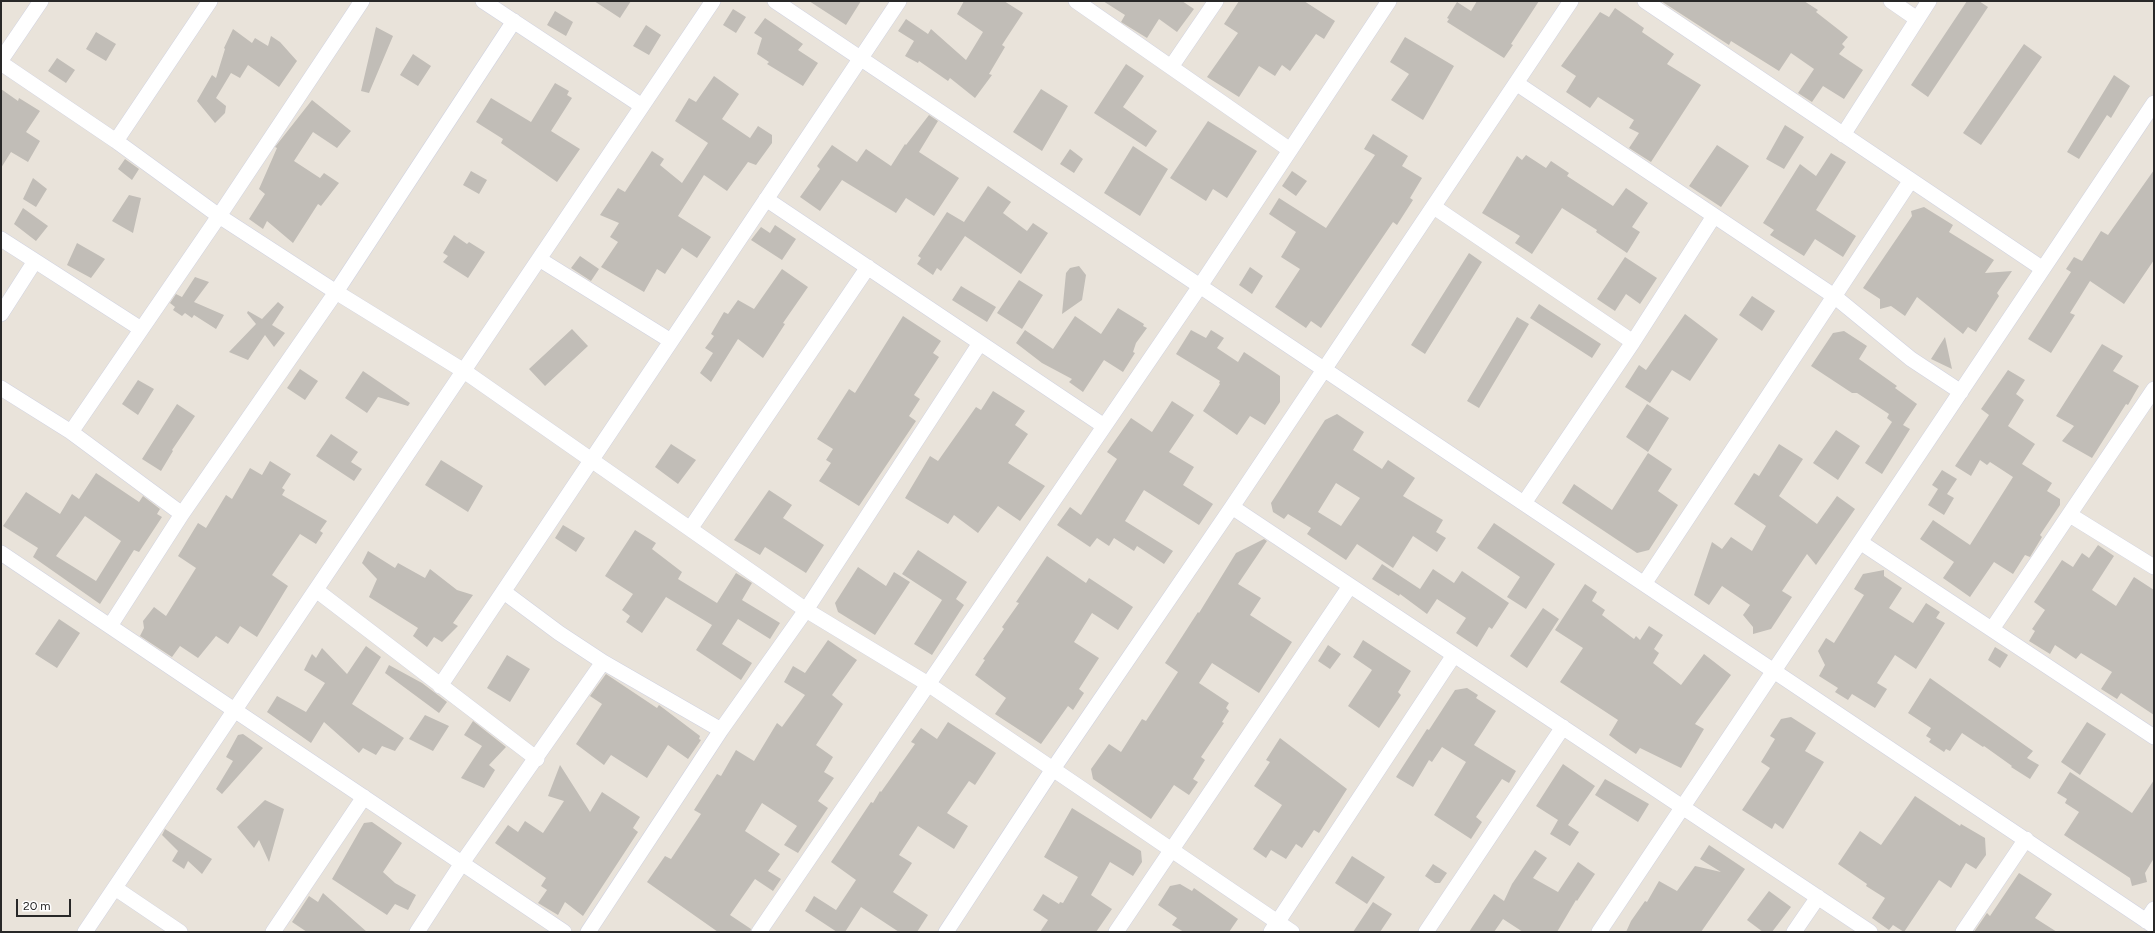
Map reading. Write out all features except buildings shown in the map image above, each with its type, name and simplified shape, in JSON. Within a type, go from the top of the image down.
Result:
[{"type":"street","points":[[1,60],[41,1]]},
{"type":"street","points":[[116,141],[210,1]]},
{"type":"street","points":[[71,432],[220,216],[362,1]]},
{"type":"street","points":[[483,1],[642,106]]},
{"type":"street","points":[[85,932],[713,1]]},
{"type":"street","points":[[775,1],[2026,839],[2151,918]]},
{"type":"street","points":[[440,686],[504,592],[590,459],[899,1]]},
{"type":"street","points":[[1076,1],[1290,150]]},
{"type":"street","points":[[1172,67],[1216,1]]},
{"type":"street","points":[[759,932],[1200,286],[1389,1]]},
{"type":"street","points":[[946,932],[1053,769],[1232,507],[1571,1]]},
{"type":"street","points":[[1645,1],[2043,269]]},
{"type":"street","points":[[1891,1],[1917,19]]},
{"type":"street","points":[[1843,134],[1929,1]]},
{"type":"street","points":[[110,626],[182,514],[336,292],[514,21]]},
{"type":"street","points":[[1,64],[116,141],[220,216],[336,292],[464,371],[806,610],[928,684],[1172,850],[1274,927],[1292,932]]},
{"type":"street","points":[[1516,83],[1834,296],[1911,359],[1960,392]]},
{"type":"street","points":[[1599,932],[2154,103]]},
{"type":"street","points":[[1644,584],[1911,180]]},
{"type":"street","points":[[766,199],[1104,426]]},
{"type":"street","points":[[1434,206],[1633,342]]},
{"type":"street","points":[[1524,503],[1633,342],[1714,216]]},
{"type":"street","points":[[1,239],[141,329]]},
{"type":"street","points":[[539,259],[671,341]]},
{"type":"street","points":[[1,314],[35,261]]},
{"type":"street","points":[[690,529],[868,267]]},
{"type":"street","points":[[588,932],[721,730],[806,610],[980,343]]},
{"type":"street","points":[[1,388],[71,432],[182,514]]},
{"type":"street","points":[[1992,629],[2152,395]]},
{"type":"street","points":[[1232,507],[1870,932]]},
{"type":"street","points":[[2070,515],[2154,567]]},
{"type":"street","points":[[1860,542],[2154,737]]},
{"type":"street","points":[[1,553],[564,932]]},
{"type":"street","points":[[1116,932],[1350,586]]},
{"type":"street","points":[[316,590],[537,759]]},
{"type":"street","points":[[504,592],[559,633],[603,662],[721,730]]},
{"type":"street","points":[[1274,927],[1454,655]]},
{"type":"street","points":[[417,932],[462,863],[537,759],[603,662]]},
{"type":"street","points":[[1426,932],[1563,727]]},
{"type":"street","points":[[273,932],[364,797]]},
{"type":"street","points":[[1963,932],[2026,839]]},
{"type":"street","points":[[115,888],[180,932]]},
{"type":"street","points":[[1794,932],[1818,897]]}]
